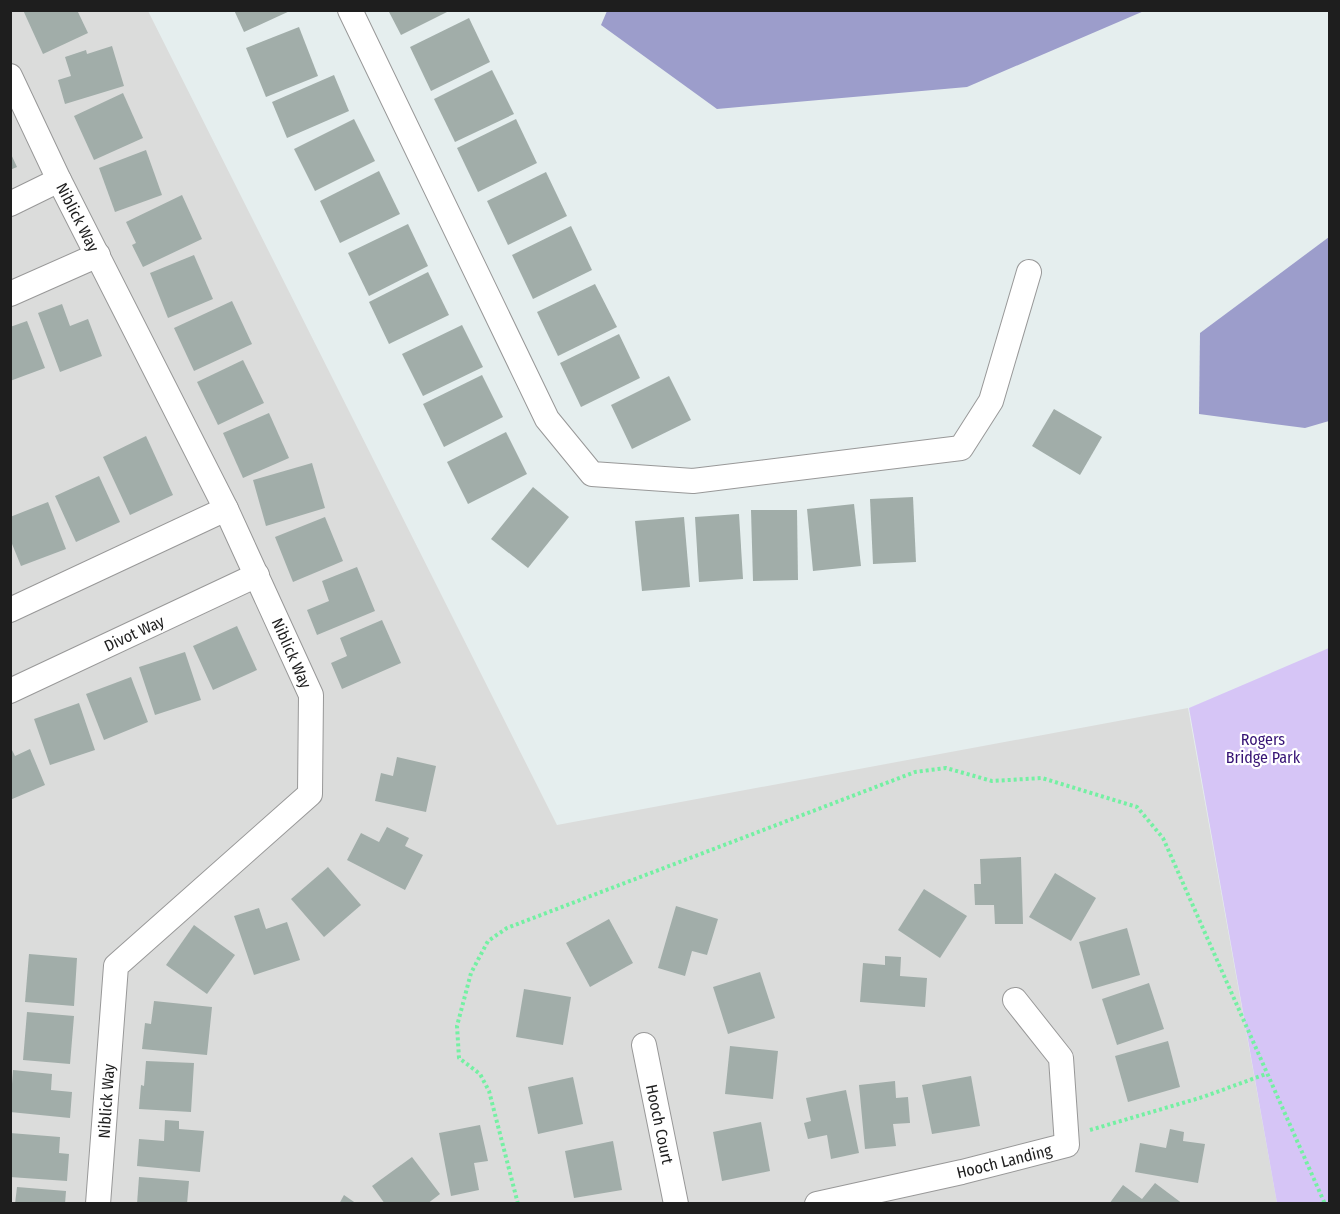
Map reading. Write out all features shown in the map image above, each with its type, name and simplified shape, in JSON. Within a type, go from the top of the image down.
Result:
[{"type":"street","points":[[350,10],[546,419],[592,474],[693,481],[961,448],[991,401],[1029,272]]},
{"type":"street","name":"Niblick Way","points":[[10,76],[59,180],[226,509],[311,695],[310,794],[116,966],[98,1203]]},
{"type":"street","points":[[10,204],[59,180]]},
{"type":"street","points":[[10,294],[98,255]]},
{"type":"street","points":[[10,610],[226,509]]},
{"type":"street","name":"Divot Way","points":[[10,691],[257,575]]},
{"type":"street","name":"Hooch Landing","points":[[817,1203],[962,1172],[1067,1145],[1061,1058],[1014,1000]]},
{"type":"street","name":"Hooch Court","points":[[644,1045],[676,1203]]},
{"type":"path","points":[[518,1203],[489,1091],[480,1074],[459,1058],[457,1026],[471,973],[488,941],[507,928],[915,772],[946,768],[992,781],[1042,778],[1137,807],[1163,838],[1325,1203]]},
{"type":"path","points":[[1067,1137],[1203,1097],[1266,1074]]},
{"type":"shaded area","points":[[607,10],[1144,11],[967,87],[717,109],[601,25]]},
{"type":"shaded area","points":[[10,11],[148,11],[557,825],[1188,708],[1277,1203],[11,1203]]},
{"type":"shaded area","points":[[1329,237],[1329,421],[1305,428],[1199,414],[1200,333]]},
{"type":"green space","name":"Rogers Bridge Park","points":[[1329,648],[1329,1203],[1277,1203],[1189,708]]},
{"type":"building","points":[[23,10],[77,10],[88,33],[43,54]]},
{"type":"building","points":[[234,10],[292,10],[244,32]]},
{"type":"building","points":[[388,10],[451,10],[401,35]]},
{"type":"building","points":[[469,18],[490,62],[431,91],[410,47]]},
{"type":"building","points":[[299,27],[318,76],[266,97],[246,48]]},
{"type":"building","points":[[112,46],[124,86],[65,104],[58,80],[71,76],[65,57],[86,50],[87,54]]},
{"type":"building","points":[[492,70],[514,114],[455,142],[434,99]]},
{"type":"building","points":[[334,75],[349,111],[287,138],[272,102]]},
{"type":"building","points":[[123,93],[143,138],[94,160],[74,116]]},
{"type":"building","points":[[354,119],[375,161],[315,191],[294,149]]},
{"type":"building","points":[[516,119],[537,163],[478,192],[457,148]]},
{"type":"building","points":[[146,150],[162,195],[115,212],[99,168]]},
{"type":"building","points":[[10,152],[17,167],[10,170]]},
{"type":"building","points":[[379,171],[400,214],[340,243],[320,201]]},
{"type":"building","points":[[546,172],[567,216],[508,245],[487,201]]},
{"type":"building","points":[[182,195],[202,239],[143,267],[132,245],[136,243],[126,222]]},
{"type":"building","points":[[408,224],[428,266],[369,296],[348,253]]},
{"type":"building","points":[[571,226],[592,270],[533,299],[512,255]]},
{"type":"building","points":[[194,255],[213,299],[168,318],[150,273]]},
{"type":"building","points":[[428,272],[449,315],[389,344],[369,302]]},
{"type":"building","points":[[595,284],[617,327],[558,356],[537,312]]},
{"type":"building","points":[[232,301],[252,344],[194,371],[174,328]]},
{"type":"building","points":[[62,304],[70,326],[88,319],[102,356],[60,372],[38,313]]},
{"type":"building","points":[[27,321],[45,368],[10,381],[10,327]]},
{"type":"building","points":[[462,325],[483,367],[423,396],[402,354]]},
{"type":"building","points":[[619,334],[640,378],[581,407],[560,363]]},
{"type":"building","points":[[243,360],[264,403],[218,425],[197,382]]},
{"type":"building","points":[[482,375],[503,417],[444,447],[423,404]]},
{"type":"building","points":[[669,376],[691,420],[632,449],[611,405]]},
{"type":"building","points":[[1054,409],[1102,437],[1080,475],[1032,446]]},
{"type":"building","points":[[269,413],[289,458],[243,478],[223,433]]},
{"type":"building","points":[[506,432],[527,474],[468,504],[447,462]]},
{"type":"building","points":[[146,436],[173,495],[130,515],[103,457]]},
{"type":"building","points":[[312,463],[325,508],[266,526],[253,480]]},
{"type":"building","points":[[99,476],[120,522],[76,542],[55,496]]},
{"type":"building","points":[[533,487],[569,517],[528,568],[491,539]]},
{"type":"building","points":[[913,497],[916,562],[873,564],[870,499]]},
{"type":"building","points":[[48,502],[66,549],[21,566],[10,539],[10,517]]},
{"type":"building","points":[[854,504],[861,566],[813,571],[807,509]]},
{"type":"building","points":[[751,510],[797,510],[798,580],[753,581]]},
{"type":"building","points":[[739,514],[743,579],[699,582],[695,517]]},
{"type":"building","points":[[325,517],[343,561],[293,582],[275,537]]},
{"type":"building","points":[[684,517],[690,587],[642,591],[635,521]]},
{"type":"building","points":[[357,567],[375,611],[317,635],[307,610],[329,601],[322,581]]},
{"type":"building","points":[[382,620],[401,663],[342,689],[331,663],[347,656],[340,638]]},
{"type":"building","points":[[237,626],[257,670],[213,690],[193,646]]},
{"type":"building","points":[[185,652],[201,700],[155,715],[139,667]]},
{"type":"building","points":[[131,677],[148,722],[104,740],[86,694]]},
{"type":"building","points":[[79,703],[95,750],[50,765],[34,719]]},
{"type":"building","points":[[10,746],[15,756],[30,749],[45,785],[10,800]]},
{"type":"building","points":[[397,757],[436,766],[426,812],[375,801],[381,773],[393,776]]},
{"type":"building","points":[[387,827],[409,838],[405,846],[423,855],[405,890],[347,860],[361,833],[379,842]]},
{"type":"building","points":[[1021,857],[1023,924],[995,924],[994,905],[975,905],[974,884],[981,884],[980,859]]},
{"type":"building","points":[[328,867],[361,905],[324,937],[291,899]]},
{"type":"building","points":[[1055,873],[1096,898],[1071,941],[1029,917]]},
{"type":"building","points":[[924,889],[967,916],[940,958],[898,930]]},
{"type":"building","points":[[676,906],[718,919],[707,955],[692,951],[685,976],[658,968]]},
{"type":"building","points":[[259,908],[266,929],[287,922],[300,960],[254,975],[234,916]]},
{"type":"building","points":[[609,919],[633,963],[590,987],[566,943]]},
{"type":"building","points":[[194,925],[235,955],[207,994],[166,965]]},
{"type":"building","points":[[1127,928],[1140,975],[1092,989],[1079,942]]},
{"type":"building","points":[[29,954],[77,958],[74,1006],[25,1002]]},
{"type":"building","points":[[885,956],[901,957],[900,976],[927,978],[925,1007],[860,1002],[863,963],[885,965]]},
{"type":"building","points":[[760,972],[775,1018],[728,1034],[713,987]]},
{"type":"building","points":[[1149,983],[1164,1029],[1117,1045],[1102,999]]},
{"type":"building","points":[[524,989],[571,997],[563,1045],[516,1037]]},
{"type":"building","points":[[154,1001],[212,1007],[207,1055],[142,1049],[145,1023],[151,1024]]},
{"type":"building","points":[[27,1012],[74,1016],[70,1064],[23,1060]]},
{"type":"building","points":[[1168,1041],[1180,1087],[1128,1102],[1115,1056]]},
{"type":"building","points":[[730,1046],[778,1051],[773,1099],[725,1094]]},
{"type":"building","points":[[146,1061],[194,1063],[191,1112],[139,1109]]},
{"type":"building","points":[[13,1070],[52,1074],[51,1090],[72,1092],[70,1118],[10,1112]]},
{"type":"building","points":[[971,1076],[980,1126],[932,1134],[922,1085]]},
{"type":"building","points":[[573,1077],[583,1124],[538,1134],[528,1087]]},
{"type":"building","points":[[895,1081],[896,1098],[908,1097],[910,1123],[893,1124],[896,1146],[865,1149],[859,1085]]},
{"type":"building","points":[[846,1090],[859,1153],[831,1159],[827,1135],[808,1139],[804,1123],[811,1121],[806,1098]]},
{"type":"building","points":[[165,1120],[179,1121],[179,1129],[204,1131],[200,1172],[137,1166],[139,1139],[164,1141]]},
{"type":"building","points":[[761,1122],[770,1171],[722,1181],[713,1132]]},
{"type":"building","points":[[480,1125],[488,1161],[474,1163],[479,1190],[451,1196],[439,1133]]},
{"type":"building","points":[[1170,1129],[1184,1132],[1183,1141],[1205,1144],[1198,1183],[1135,1172],[1140,1143],[1166,1148]]},
{"type":"building","points":[[10,1133],[60,1137],[59,1153],[69,1154],[67,1181],[10,1177]]},
{"type":"building","points":[[613,1141],[622,1190],[574,1198],[565,1151]]},
{"type":"building","points":[[412,1157],[440,1194],[427,1204],[385,1204],[372,1186]]},
{"type":"building","points":[[139,1177],[189,1181],[187,1204],[137,1204]]},
{"type":"building","points":[[1155,1183],[1183,1204],[1109,1204],[1123,1185],[1142,1199]]},
{"type":"building","points":[[17,1187],[66,1191],[65,1204],[15,1204]]},
{"type":"building","points":[[344,1195],[357,1204],[339,1204]]}]
